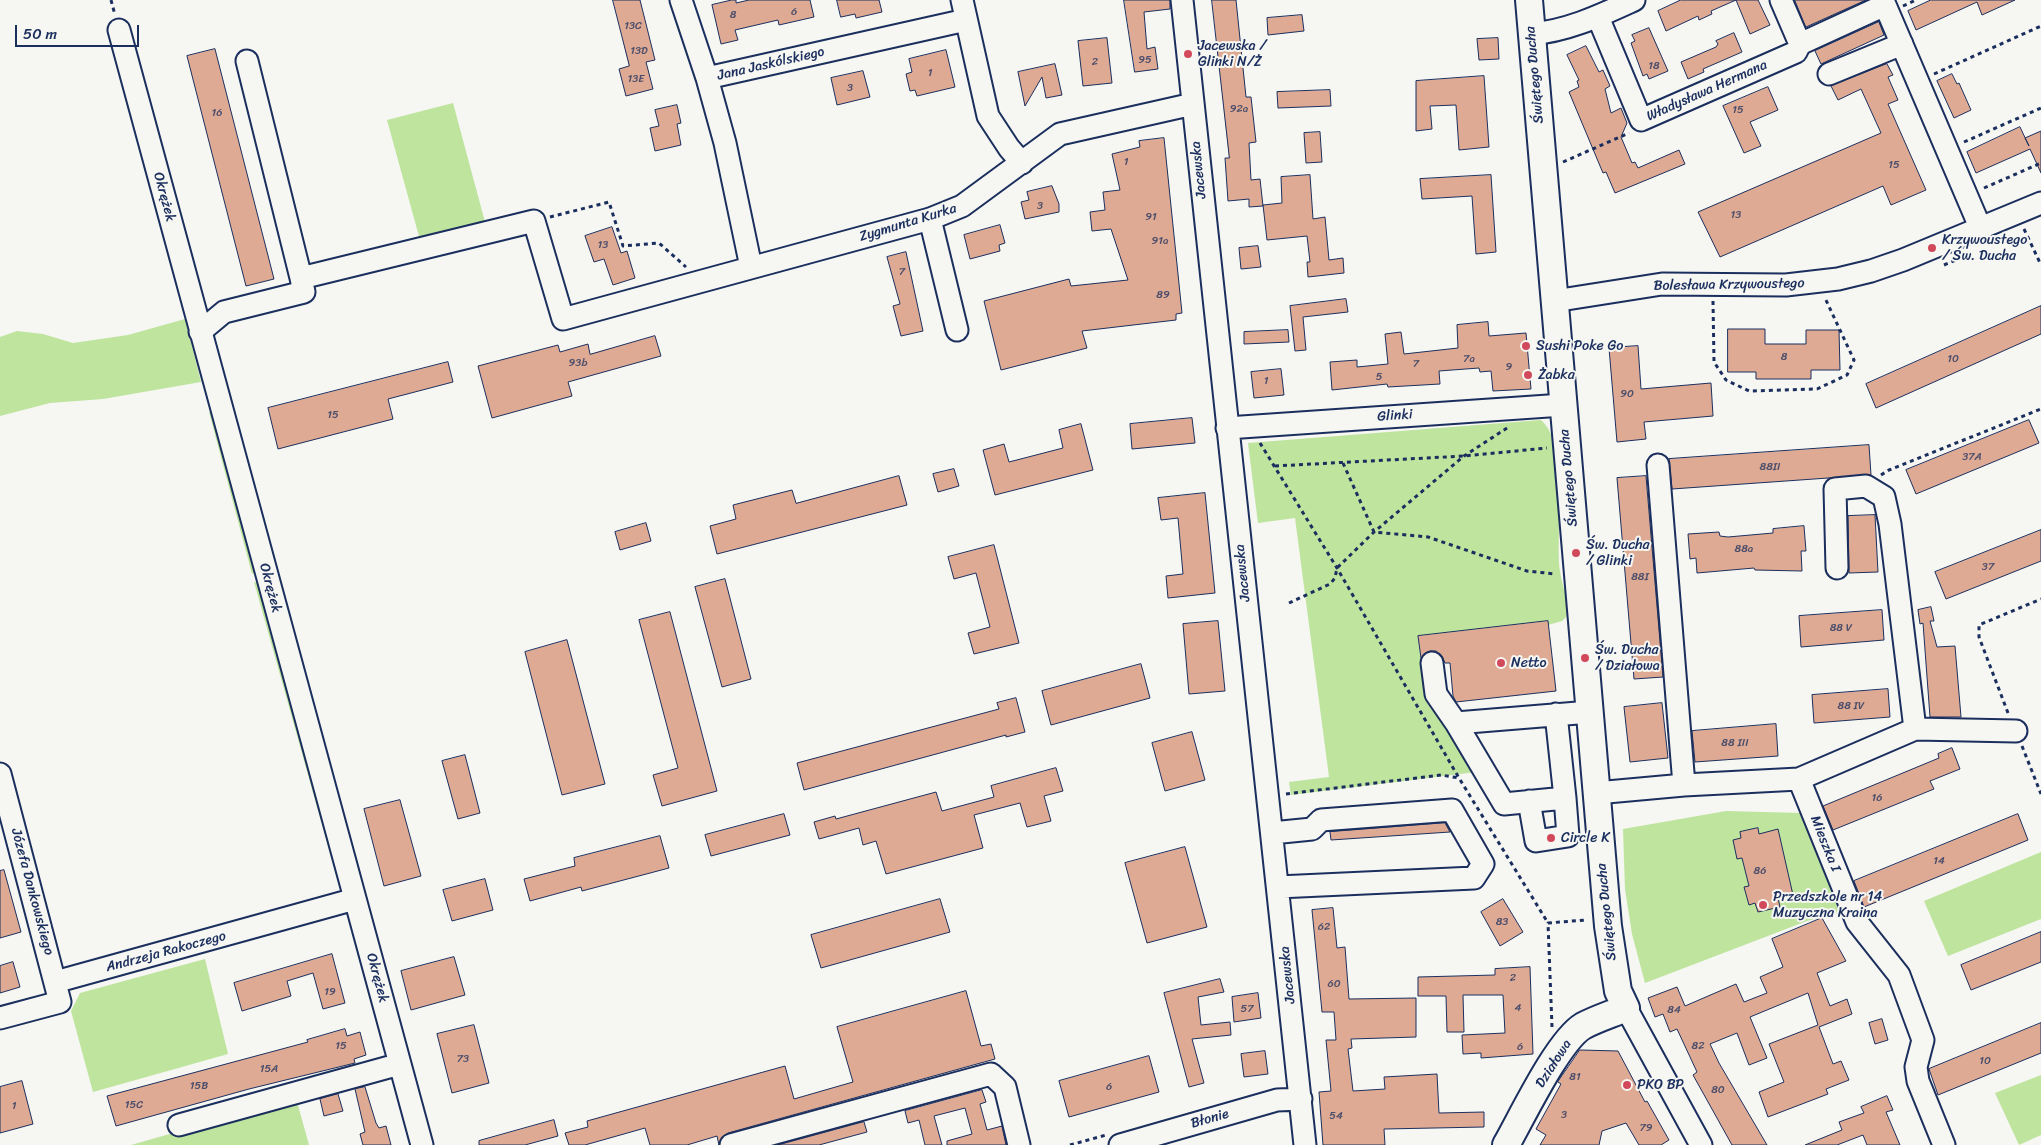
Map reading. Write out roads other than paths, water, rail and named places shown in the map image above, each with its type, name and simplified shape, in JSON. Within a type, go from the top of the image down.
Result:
[{"type":"main road","name":"Świętego Ducha","points":[[1529,0],[1610,952],[1618,991],[1626,1008]]},
{"type":"main road","name":"Działowa","points":[[1506,1145],[1538,1088],[1573,1035],[1583,1026],[1626,1008]]},
{"type":"street","points":[[681,0],[707,78]]},
{"type":"street","name":"Jacewska","points":[[1182,0],[1301,1099],[1304,1145]]},
{"type":"street","points":[[1531,34],[1551,32],[1598,16],[1634,0]]},
{"type":"street","points":[[1781,0],[1800,44]]},
{"type":"street","name":"Władysława Hermana","points":[[1598,16],[1641,120],[1796,52],[1800,44],[1885,5],[1902,44]]},
{"type":"street","points":[[964,10],[988,116],[1009,148],[1022,163]]},
{"type":"street","name":"Jana Jaskólskiego","points":[[751,267],[725,143],[707,78],[964,10]]},
{"type":"street","name":"Okrężek","points":[[119,30],[422,1145]]},
{"type":"street","points":[[1829,74],[1902,44],[1980,227]]},
{"type":"street","points":[[200,332],[224,312],[304,292],[247,61]]},
{"type":"street","name":"Zygmunta Kurka","points":[[301,278],[534,221],[563,319],[930,219],[962,206],[1060,134],[1192,104]]},
{"type":"street","name":"Bolesława Krzywoustego","points":[[1554,301],[1662,284],[1786,286],[1838,280],[1903,260],[2041,203]]},
{"type":"street","points":[[930,219],[957,330]]},
{"type":"street","name":"Glinki","points":[[1227,428],[1563,405]]},
{"type":"street","points":[[1658,465],[1684,785]]},
{"type":"street","points":[[1837,568],[1833,497],[1835,489],[1866,486],[1884,497],[1890,524],[1915,729]]},
{"type":"street","points":[[1432,663],[1436,694],[1456,723],[1504,804],[1564,798]]},
{"type":"street","points":[[1456,723],[1590,712]]},
{"type":"street","points":[[1529,801],[1536,841],[1568,836],[1556,714]]},
{"type":"street","points":[[1596,793],[1684,785],[1799,779],[1915,729],[2016,731]]},
{"type":"street","name":"Józefa Dankowskiego","points":[[0,774],[56,982]]},
{"type":"street","name":"Mieszka I","points":[[1799,779],[1857,922],[1899,975],[1923,1040],[1916,1067],[1918,1081],[1944,1145]]},
{"type":"street","points":[[1272,833],[1312,829],[1322,820],[1452,810],[1483,864],[1474,878],[1278,886]]},
{"type":"street","name":"Andrzeja Rakoczego","points":[[56,982],[355,899]]},
{"type":"street","points":[[0,1018],[60,1002],[56,982]]},
{"type":"street","name":"Świętego Ducha","points":[[1626,1008],[1701,1145]]},
{"type":"street","points":[[179,1125],[400,1064]]},
{"type":"street","points":[[732,1145],[991,1074],[1004,1087],[1019,1145]]},
{"type":"street","name":"Błonie","points":[[1114,1140],[1277,1100],[1301,1099]]},
{"type":"place","name":"Jacewska / Glinki N/Ż","points":[[1188,54]]},
{"type":"place","name":"Krzywoustego / Św. Ducha","points":[[1932,248]]},
{"type":"place","name":"Sushi Poke Go","points":[[1526,346]]},
{"type":"place","name":"Żabka","points":[[1528,375]]},
{"type":"place","name":"Św. Ducha / Glinki","points":[[1576,553]]},
{"type":"place","name":"Św. Ducha / Działowa","points":[[1585,658]]},
{"type":"place","name":"Netto","points":[[1501,663]]},
{"type":"place","name":"Circle K","points":[[1551,838]]},
{"type":"place","name":"Przedszkole nr 14 Muzyczna Kraina","points":[[1763,905]]},
{"type":"place","name":"PKO BP","points":[[1627,1085]]}]
